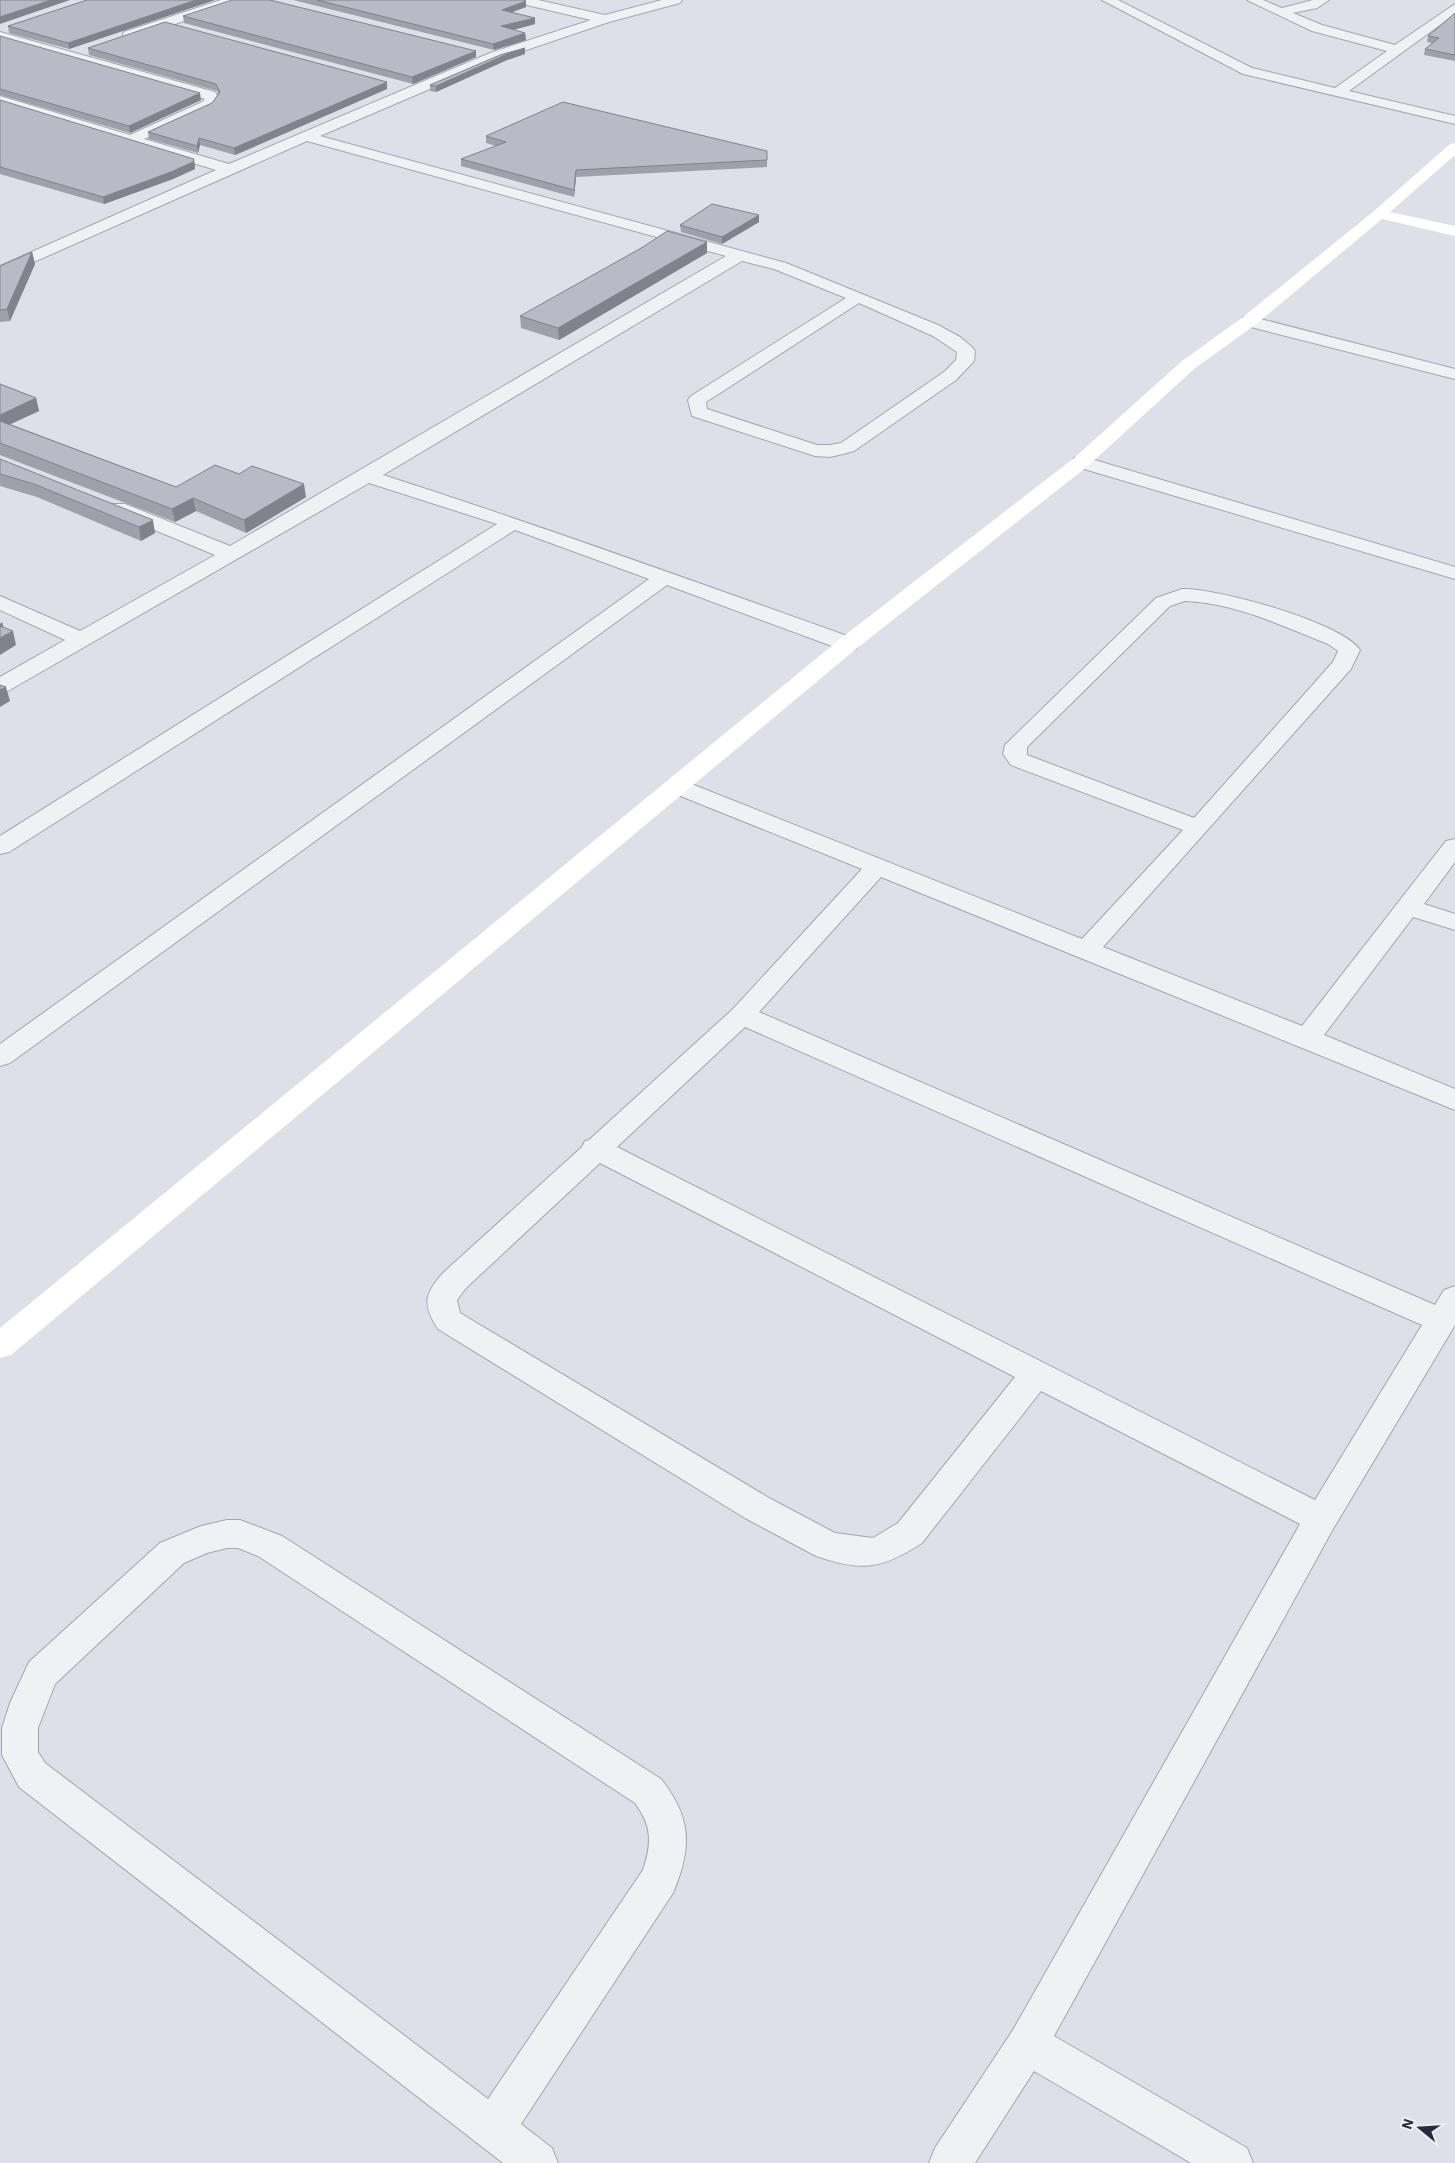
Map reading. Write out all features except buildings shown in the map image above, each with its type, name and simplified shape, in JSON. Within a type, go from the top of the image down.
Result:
[{"type":"street","points":[[118,39],[232,0]]},
{"type":"street","points":[[522,0],[605,19]]},
{"type":"street","points":[[0,272],[230,169],[495,56],[605,19],[676,0]]},
{"type":"street","points":[[1108,0],[1248,71],[1455,120]]},
{"type":"street","points":[[1253,0],[1317,28],[1398,50]]},
{"type":"street","points":[[1280,12],[1313,5],[1323,0]]},
{"type":"street","points":[[1338,92],[1455,8]]},
{"type":"street","points":[[165,23],[184,28]]},
{"type":"street","points":[[3,31],[71,55],[210,95],[212,99],[207,105],[132,138]]},
{"type":"street","points":[[71,55],[90,49]]},
{"type":"street","points":[[476,51],[495,56]]},
{"type":"street","points":[[396,86],[415,91]]},
{"type":"street","points":[[0,100],[132,138],[230,169]]},
{"type":"street","points":[[308,137],[780,266],[858,297],[958,342],[966,351],[965,361],[950,376],[847,447],[830,451],[814,450],[698,412],[697,400],[858,297]]},
{"type":"street","points":[[0,1346],[848,644],[1081,462],[1179,373],[1379,214],[1455,147]]},
{"type":"street","points":[[1379,214],[1455,231]]},
{"type":"street","points":[[0,686],[80,638],[367,476],[740,255]]},
{"type":"street","points":[[1248,320],[1455,374]]},
{"type":"street","points":[[1081,462],[1455,573]]},
{"type":"street","points":[[367,476],[665,577],[848,644]]},
{"type":"street","points":[[101,502],[230,553]]},
{"type":"street","points":[[0,847],[513,524]]},
{"type":"street","points":[[0,1057],[665,577]]},
{"type":"street","points":[[1086,950],[1198,828],[1344,664],[1349,650],[1336,639],[1234,603],[1200,595],[1176,597],[1163,602],[1016,745],[1014,754],[1019,760],[1198,828]]},
{"type":"street","points":[[0,602],[80,638]]},
{"type":"street","points":[[676,786],[1306,1038],[1455,1100]]},
{"type":"street","points":[[1306,1038],[1455,846]]},
{"type":"street","points":[[877,867],[742,1015],[595,1148],[449,1287],[440,1303],[441,1310],[449,1321],[757,1508],[828,1546],[852,1551],[875,1552],[910,1533],[1037,1373]]},
{"type":"street","points":[[1408,907],[1455,922]]},
{"type":"street","points":[[742,1015],[1448,1310],[1321,1519],[1027,2044],[950,2163]]},
{"type":"street","points":[[595,1148],[1321,1519]]},
{"type":"street","points":[[493,2129],[659,1880],[668,1843],[666,1820],[662,1809],[648,1791],[270,1546],[240,1534],[227,1534],[201,1540],[172,1553],[42,1673],[28,1703],[20,1728],[20,1756],[32,1776],[537,2163]]},
{"type":"street","points":[[1027,2044],[1232,2163]]}]
